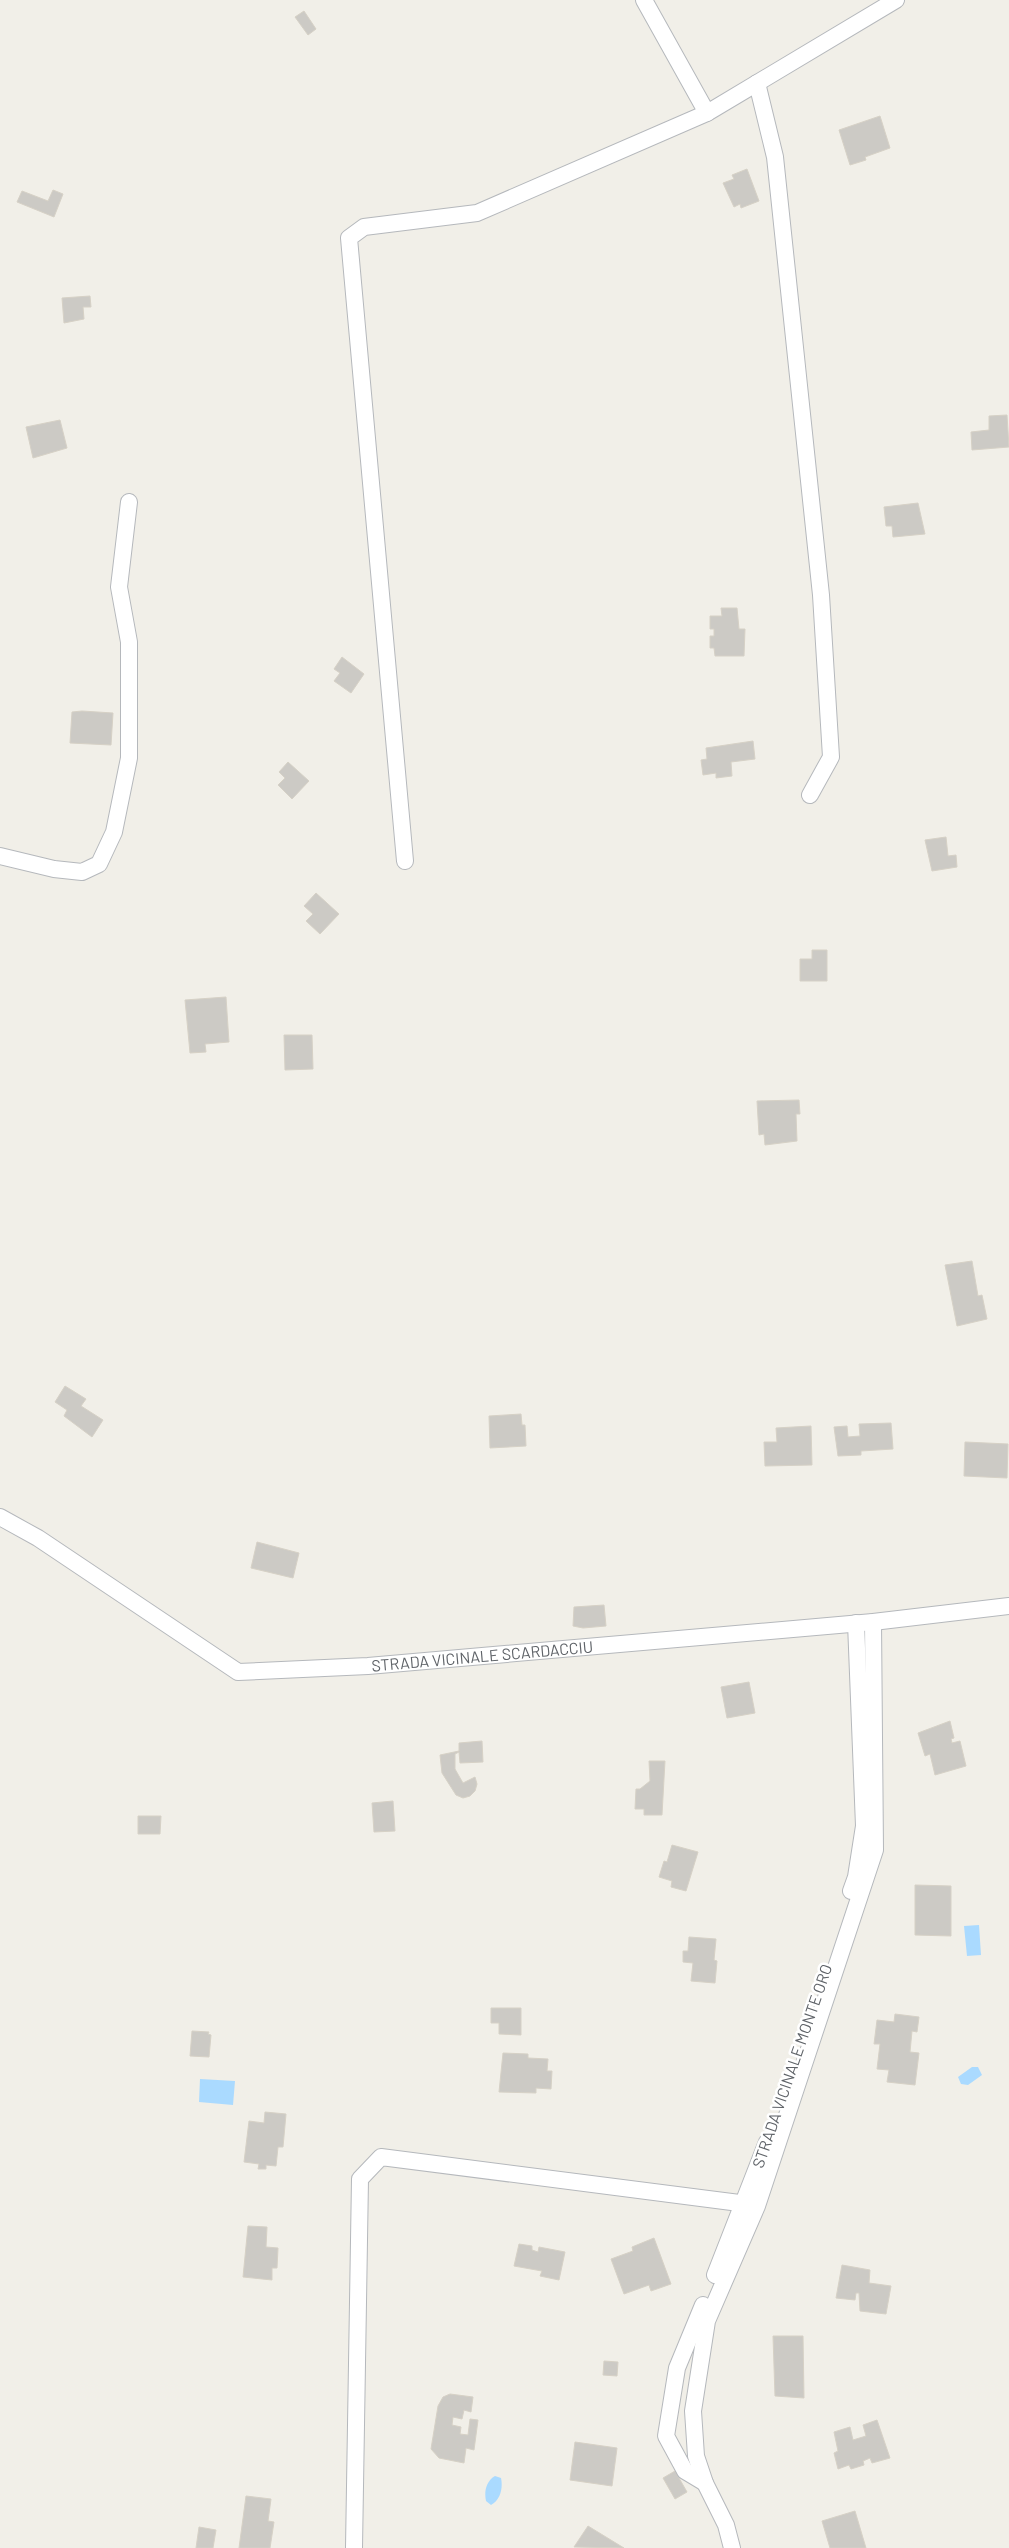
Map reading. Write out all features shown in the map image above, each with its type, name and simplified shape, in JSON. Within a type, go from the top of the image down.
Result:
[{"type":"street","points":[[644,0],[707,113]]},
{"type":"street","points":[[405,861],[350,238],[364,227],[477,213],[707,113],[896,0]]},
{"type":"street","points":[[757,83],[775,157],[821,595],[831,758],[810,795]]},
{"type":"street","points":[[0,856],[54,869],[82,872],[99,864],[114,832],[129,758],[129,642],[119,587],[129,502]]},
{"type":"street","name":"STRADA VICINALE SCARDACCIU","points":[[0,1518],[38,1538],[238,1672],[368,1666],[873,1622],[1009,1606]]},
{"type":"street","name":"STRADA VICINALE MONTE ORO","points":[[732,2548],[726,2525],[705,2483],[696,2456],[693,2411],[707,2321],[876,1850],[873,1622]]},
{"type":"street","name":"STRADA VICINALE MONTE ORO","points":[[705,2483],[685,2471],[666,2436],[677,2368],[750,2205],[776,2116],[856,1877],[864,1826],[856,1623]]},
{"type":"street","points":[[354,2548],[360,2179],[381,2157],[750,2205]]},
{"type":"water","points":[[979,1925],[981,1955],[967,1956],[964,1926]]},
{"type":"water","points":[[972,2067],[978,2067],[982,2075],[968,2085],[961,2084],[958,2077]]},
{"type":"water","points":[[200,2079],[235,2081],[233,2105],[199,2102]]},
{"type":"water","points":[[495,2476],[501,2478],[502,2485],[499,2497],[491,2505],[486,2501],[485,2494],[488,2484]]},
{"type":"building","points":[[304,11],[316,29],[308,35],[295,17]]},
{"type":"building","points":[[880,116],[890,148],[865,157],[866,160],[850,165],[839,130]]},
{"type":"building","points":[[747,169],[759,201],[741,208],[740,204],[734,207],[723,183],[734,179],[732,175]]},
{"type":"building","points":[[53,190],[63,194],[54,217],[17,202],[22,191],[48,201]]},
{"type":"building","points":[[90,296],[91,307],[83,307],[84,319],[64,323],[62,298]]},
{"type":"building","points":[[1007,415],[1009,447],[972,450],[971,432],[989,430],[989,416]]},
{"type":"building","points":[[60,420],[67,448],[33,458],[26,427]]},
{"type":"building","points":[[918,503],[925,534],[893,537],[892,526],[886,526],[884,507]]},
{"type":"building","points":[[721,608],[737,608],[739,629],[745,629],[744,656],[715,656],[714,648],[710,648],[710,636],[714,636],[714,629],[710,629],[710,616],[722,616]]},
{"type":"building","points":[[342,657],[364,674],[351,693],[334,681],[340,673],[334,669]]},
{"type":"building","points":[[72,712],[113,713],[111,745],[70,743]]},
{"type":"building","points":[[753,741],[755,759],[731,762],[732,776],[716,778],[716,773],[703,775],[701,760],[707,759],[706,748]]},
{"type":"building","points":[[288,762],[309,781],[292,799],[278,785],[285,778],[279,772]]},
{"type":"building","points":[[946,837],[948,856],[956,855],[957,867],[932,871],[925,840]]},
{"type":"building","points":[[316,893],[339,914],[320,934],[306,921],[313,914],[304,906]]},
{"type":"building","points":[[812,950],[827,950],[827,981],[800,981],[800,959],[812,959]]},
{"type":"building","points":[[226,997],[229,1042],[205,1044],[206,1052],[190,1053],[185,1000]]},
{"type":"building","points":[[284,1035],[312,1035],[313,1069],[285,1070]]},
{"type":"building","points":[[799,1100],[800,1114],[796,1114],[797,1141],[765,1145],[764,1134],[759,1135],[757,1101]]},
{"type":"building","points":[[972,1261],[978,1296],[982,1295],[987,1319],[957,1326],[945,1265]]},
{"type":"building","points":[[65,1386],[86,1399],[81,1406],[103,1420],[92,1437],[64,1416],[67,1410],[55,1402]]},
{"type":"building","points":[[521,1414],[522,1425],[525,1425],[526,1446],[490,1448],[489,1416]]},
{"type":"building","points":[[891,1423],[893,1449],[861,1451],[861,1455],[838,1456],[834,1427],[847,1426],[848,1437],[860,1436],[859,1424]]},
{"type":"building","points":[[811,1426],[812,1465],[765,1466],[764,1442],[777,1442],[776,1428]]},
{"type":"building","points":[[965,1442],[1008,1444],[1007,1478],[964,1476]]},
{"type":"building","points":[[257,1542],[299,1553],[293,1578],[251,1568]]},
{"type":"building","points":[[604,1605],[606,1626],[583,1628],[573,1626],[574,1607]]},
{"type":"building","points":[[749,1682],[755,1713],[727,1718],[721,1687]]},
{"type":"building","points":[[950,1721],[954,1738],[951,1739],[952,1743],[960,1741],[966,1766],[935,1775],[930,1754],[925,1756],[918,1733]]},
{"type":"building","points":[[482,1741],[483,1762],[460,1763],[459,1752],[455,1754],[455,1769],[463,1783],[475,1777],[477,1784],[475,1791],[470,1796],[463,1798],[456,1795],[442,1773],[440,1755],[459,1751],[459,1743]]},
{"type":"building","points":[[649,1761],[665,1761],[662,1815],[644,1815],[644,1809],[635,1809],[636,1789],[640,1789],[650,1781]]},
{"type":"building","points":[[393,1801],[395,1831],[374,1832],[372,1803]]},
{"type":"building","points":[[138,1816],[161,1816],[160,1834],[138,1834]]},
{"type":"building","points":[[672,1845],[698,1852],[686,1891],[671,1887],[672,1881],[659,1877],[664,1861],[667,1862]]},
{"type":"building","points":[[915,1885],[951,1886],[951,1936],[915,1935]]},
{"type":"building","points":[[689,1937],[716,1939],[714,1960],[717,1961],[715,1983],[691,1981],[693,1963],[683,1962],[683,1951],[688,1951]]},
{"type":"building","points":[[491,2008],[521,2008],[521,2035],[499,2034],[499,2023],[491,2023]]},
{"type":"building","points":[[895,2014],[919,2017],[917,2032],[912,2031],[910,2052],[919,2053],[915,2085],[887,2082],[889,2070],[877,2069],[880,2044],[874,2044],[877,2020],[894,2022]]},
{"type":"building","points":[[192,2031],[209,2032],[208,2034],[211,2035],[209,2057],[190,2056]]},
{"type":"building","points":[[503,2053],[528,2054],[528,2058],[548,2059],[547,2071],[552,2071],[551,2089],[536,2088],[536,2093],[499,2092]]},
{"type":"building","points":[[265,2112],[286,2114],[283,2147],[278,2147],[276,2166],[266,2165],[266,2169],[258,2169],[259,2164],[244,2162],[249,2121],[264,2123]]},
{"type":"building","points":[[248,2226],[267,2227],[266,2247],[278,2248],[277,2268],[272,2268],[272,2280],[243,2277]]},
{"type":"building","points":[[654,2238],[671,2284],[651,2291],[649,2285],[624,2294],[611,2259],[633,2251],[632,2247]]},
{"type":"building","points":[[519,2244],[532,2246],[532,2250],[538,2252],[539,2247],[565,2252],[559,2280],[540,2276],[542,2271],[514,2266]]},
{"type":"building","points":[[842,2265],[870,2270],[869,2283],[891,2286],[886,2314],[860,2311],[859,2293],[856,2293],[855,2300],[836,2298]]},
{"type":"building","points":[[773,2336],[803,2336],[804,2398],[775,2396]]},
{"type":"building","points":[[604,2361],[618,2362],[617,2376],[603,2375]]},
{"type":"building","points":[[450,2394],[473,2397],[471,2412],[464,2410],[462,2419],[453,2417],[452,2425],[461,2427],[460,2434],[468,2435],[470,2419],[478,2420],[474,2450],[466,2448],[464,2463],[439,2458],[431,2449],[438,2406],[443,2397]]},
{"type":"building","points":[[877,2420],[890,2458],[872,2463],[870,2458],[863,2461],[864,2465],[851,2469],[849,2465],[838,2469],[834,2453],[838,2451],[834,2432],[850,2427],[853,2440],[866,2436],[863,2425]]},
{"type":"building","points":[[575,2442],[617,2448],[612,2486],[570,2480]]},
{"type":"building","points":[[675,2471],[687,2492],[675,2499],[663,2478]]},
{"type":"building","points":[[246,2496],[271,2499],[268,2521],[274,2522],[270,2548],[239,2548]]},
{"type":"building","points":[[855,2511],[866,2548],[830,2548],[822,2521]]},
{"type":"building","points":[[588,2526],[624,2548],[574,2547]]},
{"type":"building","points":[[199,2527],[216,2530],[213,2548],[196,2548]]}]
